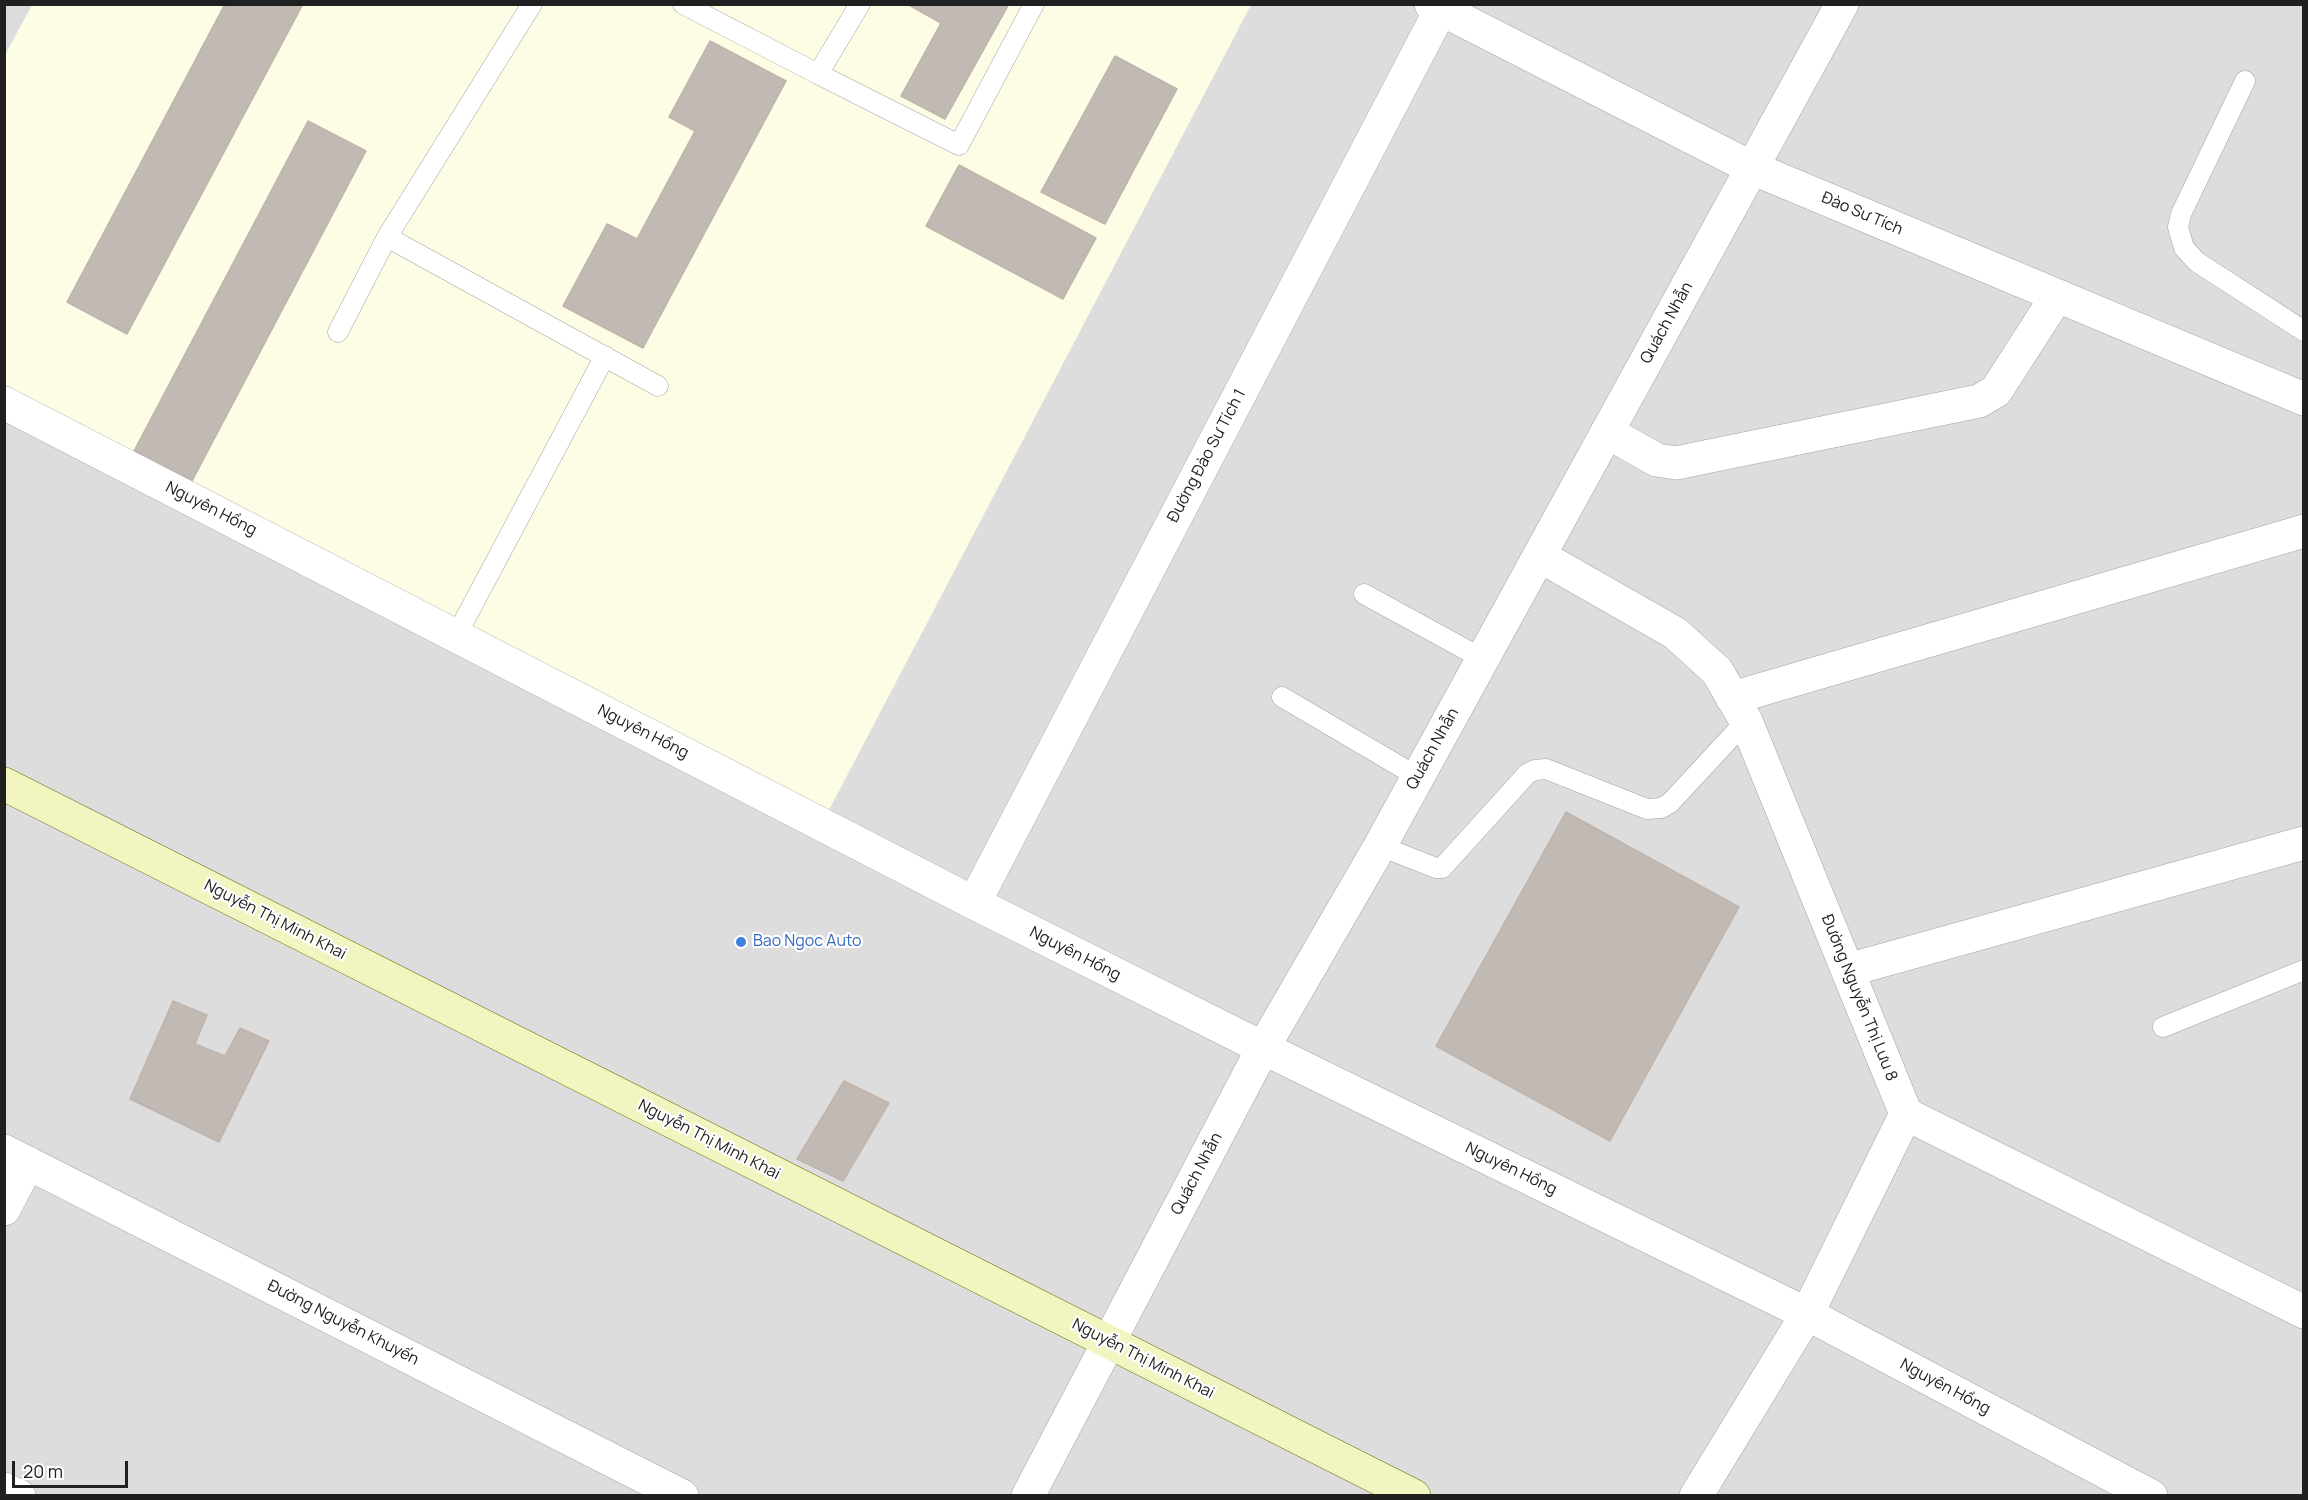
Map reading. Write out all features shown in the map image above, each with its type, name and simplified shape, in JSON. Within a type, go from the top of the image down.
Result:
[{"type":"main road","name":"Nguyễn Thị Minh Khai","points":[[4,784],[1414,1496]]},
{"type":"street","name":"Quách Nhẫn","points":[[1028,1496],[1263,1048],[1380,846],[1842,4]]},
{"type":"street","name":"Đào Sư Tích","points":[[1436,7],[1752,168],[2303,398]]},
{"type":"street","name":"Đường Đào Sư Tích 1","points":[[974,903],[1436,7]]},
{"type":"street","points":[[1607,432],[1657,460],[1676,463],[1979,401],[1996,391],[2057,296]]},
{"type":"street","name":"Nguyên Hồng","points":[[4,403],[974,903],[1263,1048],[1807,1314],[2151,1496]]},
{"type":"street","points":[[1739,709],[2304,531]]},
{"type":"street","name":"Đường Nguyễn Thị Lưu 8","points":[[1540,556],[1675,633],[1717,671],[1739,709],[1906,1114]]},
{"type":"street","points":[[1848,970],[2304,843]]},
{"type":"street","points":[[1696,1496],[1807,1314],[1906,1114],[2304,1312]]},
{"type":"street","points":[[4,1209],[16,1157]]},
{"type":"street","name":"Đường Nguyễn Khuyến","points":[[16,1157],[677,1494]]},
{"type":"street","points":[[4,1489],[19,1496]]},
{"type":"lane","points":[[338,332],[387,237],[532,4]]},
{"type":"lane","points":[[683,4],[959,145],[1034,4]]},
{"type":"lane","points":[[818,74],[860,4]]},
{"type":"lane","points":[[2245,81],[2181,214],[2178,227],[2184,248],[2197,262],[2304,331]]},
{"type":"lane","points":[[387,237],[658,386]]},
{"type":"lane","points":[[456,636],[605,356]]},
{"type":"lane","points":[[1364,594],[1483,659]]},
{"type":"lane","points":[[1282,697],[1418,777]]},
{"type":"lane","points":[[1380,846],[1436,868],[1442,868],[1527,774],[1535,770],[1546,770],[1647,809],[1660,808],[1670,803],[1739,709]]},
{"type":"lane","points":[[2163,1028],[2304,970]]},
{"type":"shaded area","points":[[5,5],[2303,5],[2303,1495],[5,1495]]},
{"type":"shaded area","points":[[32,5],[1251,5],[829,810],[5,389],[5,55]]},
{"type":"building","points":[[225,4],[303,4],[127,334],[67,302]]},
{"type":"building","points":[[907,4],[1009,4],[945,119],[901,96],[941,23]]},
{"type":"building","points":[[710,41],[786,81],[643,348],[563,306],[607,224],[637,239],[695,131],[669,117]]},
{"type":"building","points":[[1115,56],[1177,89],[1105,224],[1041,192]]},
{"type":"building","points":[[308,121],[366,151],[192,481],[134,451]]},
{"type":"building","points":[[959,165],[1096,238],[1063,299],[926,226]]},
{"type":"building","points":[[1566,812],[1739,907],[1610,1141],[1436,1046]]},
{"type":"building","points":[[173,1001],[207,1015],[195,1044],[225,1056],[240,1028],[269,1041],[219,1142],[130,1099]]},
{"type":"building","points":[[844,1081],[889,1103],[843,1181],[797,1159]]},
{"type":"place","name":"Bao Ngoc Auto","points":[[741,942]]}]
